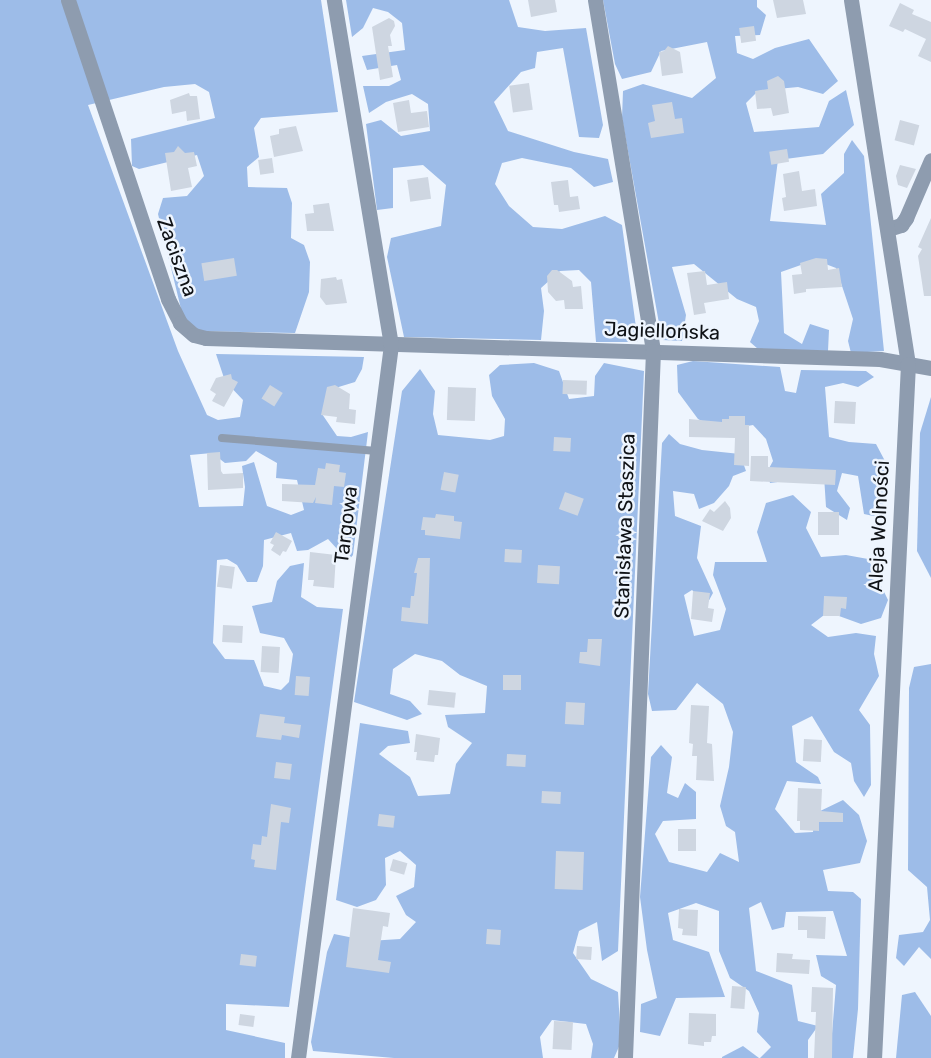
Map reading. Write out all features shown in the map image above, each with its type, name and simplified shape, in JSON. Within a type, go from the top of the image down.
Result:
[{"type":"street","name":"Zaciszna","points":[[68,0],[168,299],[180,323],[194,334],[206,339],[391,345]]},
{"type":"street","name":"Targowa","points":[[298,1058],[391,345],[334,0]]},
{"type":"street","name":"Stanisława Staszica","points":[[595,0],[653,351],[625,1058]]},
{"type":"street","name":"Aleja Wolności","points":[[851,0],[908,364],[874,1058]]},
{"type":"street","points":[[888,229],[901,225],[906,219],[931,160]]},
{"type":"street","name":"Jagiellońska","points":[[391,345],[880,359],[931,368]]},
{"type":"lane","points":[[222,438],[376,451]]},
{"type":"shaded area","points":[[0,0],[321,0],[338,112],[261,118],[254,128],[259,157],[247,167],[248,187],[287,188],[292,203],[291,238],[304,245],[310,262],[309,292],[295,333],[192,331],[182,313],[158,214],[163,198],[187,196],[204,176],[197,155],[139,169],[132,166],[131,139],[215,118],[209,92],[195,84],[164,87],[88,105],[178,351],[207,415],[218,420],[240,417],[243,400],[225,381],[216,354],[364,357],[362,369],[355,382],[332,389],[322,414],[337,436],[351,437],[368,432],[353,555],[348,561],[328,539],[308,550],[297,551],[291,533],[264,540],[263,566],[257,582],[247,582],[237,565],[227,559],[217,560],[213,643],[225,659],[254,660],[264,686],[281,690],[289,682],[293,654],[284,638],[260,633],[252,606],[272,602],[277,581],[290,566],[304,563],[301,597],[317,607],[343,609],[289,1007],[226,1004],[226,1030],[285,1043],[285,1058],[0,1058]],"holes":[[[256,451],[277,463],[276,478],[297,480],[304,510],[291,515],[267,506],[254,462],[242,466],[245,487],[243,506],[199,507],[190,455],[212,453],[225,463],[246,461]]]},
{"type":"shaded area","points":[[346,0],[509,0],[518,27],[545,31],[586,28],[603,125],[599,138],[579,137],[563,48],[537,52],[535,68],[521,72],[494,102],[508,131],[574,152],[608,159],[613,182],[594,187],[571,168],[522,158],[502,163],[495,184],[509,206],[533,227],[562,229],[605,216],[622,225],[638,342],[596,342],[591,282],[579,270],[560,271],[541,288],[544,311],[541,340],[404,337],[387,257],[391,238],[441,226],[446,185],[423,165],[393,168],[393,208],[377,210],[366,124],[381,120],[401,136],[430,131],[428,104],[412,94],[386,102],[369,113],[363,86],[389,86],[401,80],[397,65],[367,70],[362,56],[405,50],[402,23],[388,12],[373,8],[363,28],[352,37]]},
{"type":"shaded area","points":[[603,0],[757,0],[757,7],[766,15],[760,35],[735,36],[737,53],[753,59],[775,48],[809,39],[838,81],[823,94],[798,87],[758,91],[746,103],[754,132],[819,127],[829,101],[846,90],[854,125],[823,154],[778,160],[770,221],[826,225],[821,194],[844,173],[844,154],[852,140],[864,156],[884,351],[851,353],[848,341],[853,319],[836,268],[815,260],[781,272],[784,333],[802,344],[810,324],[829,330],[828,351],[758,349],[750,342],[759,321],[756,307],[737,299],[694,264],[672,267],[686,315],[682,341],[662,340],[622,118],[623,91],[643,84],[692,98],[716,78],[707,42],[661,51],[651,72],[622,79],[615,64]]},
{"type":"shaded area","points":[[693,361],[780,367],[785,391],[796,393],[801,370],[866,371],[874,377],[858,387],[843,383],[825,387],[829,437],[849,442],[876,444],[885,461],[883,510],[878,517],[864,514],[858,476],[842,473],[837,491],[850,508],[847,520],[826,507],[824,476],[770,483],[767,472],[773,461],[766,439],[753,425],[714,432],[710,425],[698,419],[678,392],[677,365]]},
{"type":"shaded area","points":[[534,363],[559,371],[569,399],[594,396],[595,376],[604,363],[644,371],[618,951],[602,961],[597,922],[579,931],[573,953],[591,979],[618,992],[621,1042],[614,1058],[591,1058],[593,1044],[586,1024],[552,1020],[540,1037],[543,1058],[394,1058],[313,1051],[311,1042],[327,952],[334,934],[369,941],[400,939],[416,922],[406,915],[396,896],[414,887],[416,865],[400,851],[385,858],[386,885],[376,900],[357,907],[336,900],[360,723],[408,731],[410,743],[388,746],[379,754],[410,777],[418,796],[450,794],[456,764],[472,743],[448,727],[445,715],[485,713],[487,686],[460,675],[442,661],[415,654],[393,669],[390,694],[410,701],[422,714],[407,720],[354,702],[402,391],[420,369],[435,391],[433,414],[438,435],[490,440],[504,436],[505,419],[492,396],[489,375],[500,365]]},
{"type":"shaded area","points":[[931,397],[931,578],[917,551],[920,433]]},
{"type":"shaded area","points":[[669,434],[680,444],[702,450],[740,454],[746,471],[733,476],[729,486],[714,503],[699,509],[694,494],[673,491],[675,516],[701,526],[697,558],[713,593],[707,604],[692,590],[684,595],[694,636],[720,630],[726,609],[713,575],[715,562],[767,562],[757,532],[766,503],[793,495],[811,512],[806,528],[821,557],[846,555],[868,559],[888,600],[881,618],[861,624],[828,612],[811,625],[828,637],[856,633],[876,636],[874,654],[879,676],[859,710],[870,725],[871,785],[864,797],[854,781],[851,763],[834,752],[812,716],[792,726],[796,762],[818,777],[821,784],[787,781],[775,809],[795,833],[813,832],[814,814],[843,800],[859,815],[867,841],[860,863],[823,870],[828,891],[853,892],[861,899],[858,1009],[853,1058],[830,1058],[836,985],[821,976],[816,955],[847,956],[833,911],[786,912],[784,927],[772,930],[761,902],[749,908],[756,971],[792,985],[798,1021],[818,1026],[808,1040],[808,1058],[760,1058],[771,1047],[757,1032],[759,1013],[749,991],[730,978],[719,951],[719,911],[696,903],[668,913],[673,940],[709,952],[725,997],[676,998],[660,1036],[640,1032],[641,1004],[657,998],[647,950],[640,897],[651,757],[661,745],[672,757],[667,793],[678,798],[685,783],[696,792],[696,819],[663,821],[655,834],[669,862],[707,872],[720,853],[739,862],[735,832],[726,826],[720,806],[729,767],[733,732],[723,704],[697,683],[676,710],[652,711],[648,694],[662,443]]},
{"type":"shaded area","points":[[931,664],[931,959],[919,947],[904,966],[896,958],[899,935],[923,932],[930,920],[927,887],[908,870],[909,688],[914,667]]},
{"type":"shaded area","points":[[915,992],[931,1016],[931,1058],[896,1058],[902,995]]},
{"type":"shaded area","points":[[743,1046],[759,1058],[722,1058],[722,1057]]},
{"type":"building","points":[[528,0],[555,0],[557,12],[531,17]]},
{"type":"building","points":[[773,0],[803,0],[806,14],[777,18]]},
{"type":"building","points":[[900,3],[914,10],[912,14],[931,22],[931,62],[918,56],[926,39],[905,29],[903,32],[889,26]]},
{"type":"building","points":[[389,18],[394,21],[395,26],[390,35],[392,46],[388,46],[393,77],[380,80],[372,27]]},
{"type":"building","points":[[754,26],[756,41],[741,43],[739,28]]},
{"type":"building","points":[[668,46],[680,52],[683,73],[662,76],[659,52],[664,51]]},
{"type":"building","points":[[778,76],[784,81],[789,113],[773,116],[771,108],[757,109],[755,91],[768,89],[767,81]]},
{"type":"building","points":[[529,83],[533,110],[513,113],[509,86]]},
{"type":"building","points":[[189,93],[190,96],[197,96],[200,119],[187,121],[186,111],[172,114],[170,100]]},
{"type":"building","points":[[409,100],[411,113],[427,111],[429,127],[398,132],[393,103]]},
{"type":"building","points":[[672,102],[675,119],[682,118],[684,133],[651,138],[648,123],[655,121],[652,105]]},
{"type":"building","points":[[900,120],[919,125],[914,145],[895,140]]},
{"type":"building","points":[[296,126],[303,151],[274,157],[270,136],[279,134],[279,129]]},
{"type":"building","points":[[178,146],[185,153],[194,152],[197,166],[188,168],[192,187],[171,191],[165,153],[174,152]]},
{"type":"building","points":[[787,149],[789,162],[771,165],[769,152]]},
{"type":"building","points":[[272,158],[274,173],[260,175],[258,160]]},
{"type":"building","points":[[900,165],[916,169],[907,188],[898,185],[896,176]]},
{"type":"building","points":[[799,171],[802,191],[815,189],[817,206],[784,211],[782,198],[786,197],[783,174]]},
{"type":"building","points":[[428,177],[431,199],[410,202],[407,180]]},
{"type":"building","points":[[568,180],[570,197],[578,196],[580,209],[559,212],[558,205],[554,205],[551,182]]},
{"type":"building","points":[[329,203],[334,231],[307,231],[305,214],[314,213],[313,205]]},
{"type":"building","points":[[931,218],[931,296],[924,296],[918,256],[922,249],[918,247]]},
{"type":"building","points":[[234,258],[237,276],[204,281],[201,263]]},
{"type":"building","points":[[816,258],[827,259],[828,270],[839,268],[842,287],[806,289],[806,292],[794,294],[792,275],[802,274],[800,263]]},
{"type":"building","points":[[552,270],[557,270],[572,281],[573,287],[581,286],[583,309],[565,309],[564,300],[556,301],[548,292],[547,276]]},
{"type":"building","points":[[705,271],[707,285],[727,282],[729,299],[704,303],[706,313],[694,315],[687,273]]},
{"type":"building","points":[[336,277],[337,280],[342,279],[347,303],[326,305],[320,297],[321,279]]},
{"type":"building","points":[[231,374],[232,379],[238,382],[224,407],[212,401],[216,394],[210,390],[216,378]]},
{"type":"building","points":[[563,380],[587,381],[586,395],[563,394]]},
{"type":"building","points":[[270,385],[283,393],[274,407],[262,399]]},
{"type":"building","points":[[335,385],[350,394],[349,409],[356,410],[355,424],[336,422],[337,417],[321,415],[327,387]]},
{"type":"building","points":[[448,387],[476,388],[475,421],[447,420]]},
{"type":"building","points":[[835,401],[856,402],[855,424],[834,423]]},
{"type":"building","points":[[729,416],[745,416],[745,425],[749,425],[749,466],[734,465],[735,438],[689,437],[689,419],[722,422],[722,419],[729,419]]},
{"type":"building","points":[[554,437],[571,438],[570,452],[553,451]]},
{"type":"building","points":[[220,452],[221,471],[223,474],[243,473],[243,488],[208,490],[207,453]]},
{"type":"building","points":[[751,456],[768,456],[768,467],[836,470],[835,485],[750,481]]},
{"type":"building","points":[[326,463],[340,465],[339,472],[346,473],[344,487],[334,486],[332,505],[315,503],[316,497],[313,503],[282,501],[282,484],[315,485],[318,468],[325,469]]},
{"type":"building","points":[[444,472],[459,475],[455,493],[441,490]]},
{"type":"building","points":[[565,492],[584,499],[578,516],[559,509]]},
{"type":"building","points":[[725,501],[730,508],[731,518],[723,531],[702,521],[710,509],[714,512]]},
{"type":"building","points":[[818,512],[839,512],[839,535],[818,535]]},
{"type":"building","points":[[436,514],[454,516],[454,521],[462,522],[460,539],[425,535],[425,530],[421,530],[423,517],[435,518]]},
{"type":"building","points":[[276,532],[292,541],[286,552],[283,551],[280,556],[271,550],[274,545],[270,543]]},
{"type":"building","points":[[505,549],[522,550],[521,563],[504,562]]},
{"type":"building","points":[[310,552],[336,555],[334,588],[313,586],[314,580],[308,580]]},
{"type":"building","points":[[418,558],[430,558],[428,624],[401,621],[402,607],[410,608],[411,596],[414,596],[417,573],[414,573]]},
{"type":"building","points":[[220,565],[235,567],[232,589],[217,587]]},
{"type":"building","points":[[538,565],[560,566],[559,584],[537,583]]},
{"type":"building","points":[[693,591],[710,593],[708,608],[714,609],[712,622],[691,619]]},
{"type":"building","points":[[824,596],[847,597],[846,609],[841,608],[840,616],[823,616]]},
{"type":"building","points":[[223,625],[243,626],[242,643],[222,642]]},
{"type":"building","points":[[588,639],[602,639],[600,666],[579,663],[580,652],[587,652]]},
{"type":"building","points":[[262,646],[280,647],[279,673],[261,672]]},
{"type":"building","points":[[503,675],[521,675],[521,690],[503,690]]},
{"type":"building","points":[[296,676],[310,677],[309,696],[295,695]]},
{"type":"building","points":[[429,690],[456,693],[454,708],[427,705]]},
{"type":"building","points":[[566,702],[585,703],[584,725],[565,724]]},
{"type":"building","points":[[691,705],[709,706],[707,743],[712,744],[714,781],[696,780],[697,756],[692,756],[693,744],[689,743]]},
{"type":"building","points":[[260,714],[285,717],[284,723],[301,725],[299,738],[282,735],[281,740],[256,737]]},
{"type":"building","points":[[416,734],[440,738],[438,755],[435,755],[434,762],[416,760],[417,752],[414,752]]},
{"type":"building","points":[[804,739],[822,740],[821,762],[803,761]]},
{"type":"building","points":[[507,754],[526,755],[525,767],[506,766]]},
{"type":"building","points":[[276,762],[292,764],[290,780],[274,778]]},
{"type":"building","points":[[798,788],[822,789],[821,811],[843,813],[843,822],[819,822],[819,831],[800,830],[800,821],[797,821]]},
{"type":"building","points":[[542,791],[561,792],[560,804],[541,803]]},
{"type":"building","points":[[271,804],[291,808],[289,823],[281,822],[276,870],[254,867],[255,860],[251,859],[253,844],[261,845],[262,836],[267,837]]},
{"type":"building","points":[[379,814],[395,816],[393,828],[378,826]]},
{"type":"building","points":[[678,829],[696,829],[696,851],[678,851]]},
{"type":"building","points":[[556,851],[584,852],[583,890],[555,889]]},
{"type":"building","points":[[393,859],[407,863],[404,875],[390,871]]},
{"type":"building","points":[[353,908],[390,913],[388,927],[383,926],[378,960],[391,962],[389,973],[346,967]]},
{"type":"building","points":[[679,909],[698,910],[697,936],[682,935],[683,929],[678,928]]},
{"type":"building","points":[[798,916],[826,917],[825,939],[807,938],[807,930],[798,930]]},
{"type":"building","points":[[487,929],[501,930],[500,945],[486,944]]},
{"type":"building","points":[[577,946],[592,947],[591,960],[576,959]]},
{"type":"building","points":[[777,953],[793,954],[792,959],[810,960],[809,974],[776,972]]},
{"type":"building","points":[[241,954],[257,956],[256,967],[240,965]]},
{"type":"building","points":[[732,986],[746,987],[744,1009],[730,1008]]},
{"type":"building","points":[[812,987],[833,988],[832,1058],[814,1058],[816,1012],[811,1012]]},
{"type":"building","points":[[689,1013],[716,1014],[716,1036],[712,1036],[711,1042],[704,1042],[704,1046],[688,1044]]},
{"type":"building","points":[[240,1014],[255,1016],[253,1027],[238,1025]]},
{"type":"building","points":[[554,1021],[573,1022],[572,1050],[553,1049]]}]
